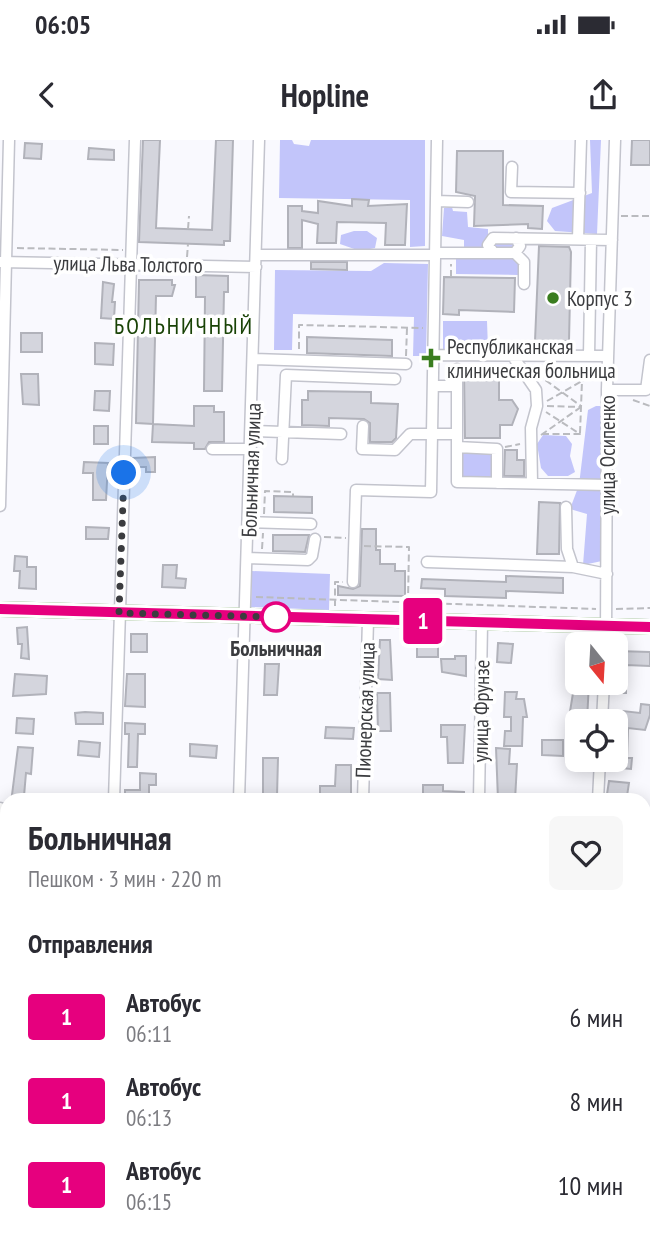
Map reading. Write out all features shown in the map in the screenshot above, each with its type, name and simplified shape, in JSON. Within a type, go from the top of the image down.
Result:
[{"type":"main road","points":[[0,610],[650,627]]},
{"type":"street","points":[[0,506],[3,262],[6,248],[9,140]]},
{"type":"street","points":[[114,793],[135,140]]},
{"type":"street","name":"Больничная улица","points":[[239,793],[260,140]]},
{"type":"street","points":[[353,582],[356,491],[431,492],[437,140]]},
{"type":"street","points":[[578,239],[581,140]]},
{"type":"street","name":"улица Осипенко","points":[[607,632],[607,390],[615,140]]},
{"type":"street","points":[[512,167],[511,191],[580,193]]},
{"type":"street","points":[[436,201],[468,202]]},
{"type":"street","points":[[493,252],[488,245],[493,238],[612,240]]},
{"type":"street","points":[[515,253],[520,246],[516,238]]},
{"type":"street","points":[[589,356],[591,240]]},
{"type":"street","points":[[256,255],[515,253],[524,262],[524,284]]},
{"type":"street","name":"улица Льва Толстого","points":[[3,262],[256,267]]},
{"type":"street","points":[[433,355],[608,356]]},
{"type":"street","points":[[512,355],[536,390],[537,406],[531,428],[532,483]]},
{"type":"street","points":[[254,359],[406,364]]},
{"type":"street","points":[[607,390],[646,390],[650,360]]},
{"type":"street","points":[[457,369],[457,482],[608,485]]},
{"type":"street","points":[[282,459],[286,375],[395,379]]},
{"type":"street","points":[[433,386],[457,386]]},
{"type":"street","points":[[363,426],[362,449],[395,450],[410,434],[457,434]]},
{"type":"street","points":[[252,431],[341,434]]},
{"type":"street","points":[[457,447],[497,449],[497,482]]},
{"type":"street","points":[[212,449],[251,449]]},
{"type":"street","points":[[566,507],[566,549],[572,567]]},
{"type":"street","points":[[249,522],[311,524]]},
{"type":"street","points":[[248,558],[308,560],[312,556],[315,539]]},
{"type":"street","points":[[427,562],[572,567],[607,574]]},
{"type":"street","name":"Пионерская улица","points":[[363,793],[368,620]]},
{"type":"street","name":"улица Фрунзе","points":[[479,793],[482,623]]},
{"type":"street","points":[[598,793],[599,772]]},
{"type":"path","points":[[188,229],[189,216]]},
{"type":"path","points":[[613,217],[650,216]]},
{"type":"path","points":[[187,265],[188,244]]},
{"type":"path","points":[[6,248],[131,251]]},
{"type":"path","points":[[451,277],[452,253]]},
{"type":"path","points":[[299,361],[299,325],[434,328]]},
{"type":"path","points":[[406,364],[407,328]]},
{"type":"path","points":[[537,406],[589,375],[589,356]]},
{"type":"path","points":[[532,370],[581,407]]},
{"type":"path","points":[[580,434],[582,381]]},
{"type":"path","points":[[627,398],[650,406]]},
{"type":"path","points":[[537,406],[581,407]]},
{"type":"path","points":[[537,406],[580,434]]},
{"type":"path","points":[[541,434],[580,434]]},
{"type":"path","points":[[315,539],[324,539],[324,536],[354,542],[409,547],[408,602]]},
{"type":"path","points":[[335,582],[335,614]]},
{"type":"path","points":[[247,597],[607,609],[650,608]]},
{"type":"shaded area","points":[[280,140],[292,140],[294,144],[309,146],[311,140],[425,140],[425,246],[410,247],[410,200],[279,198]]},
{"type":"shaded area","points":[[590,140],[601,140],[597,234],[555,231],[547,221],[552,208],[592,193]]},
{"type":"shaded area","points":[[452,207],[453,211],[467,212],[468,227],[488,229],[488,245],[493,238],[516,238],[515,253],[464,250],[464,240],[442,236],[444,208]]},
{"type":"shaded area","points":[[367,231],[377,238],[375,248],[360,251],[340,244],[341,235]]},
{"type":"shaded area","points":[[456,256],[510,256],[518,262],[518,275],[456,274]]},
{"type":"shaded area","points":[[384,263],[428,264],[426,356],[413,356],[414,317],[293,314],[292,350],[274,350],[275,270],[371,271]]},
{"type":"shaded area","points":[[443,321],[487,321],[488,349],[443,349]]},
{"type":"shaded area","points":[[602,406],[602,561],[583,565],[587,514],[570,509],[579,485],[588,410]]},
{"type":"shaded area","points":[[543,435],[566,436],[572,444],[570,456],[575,472],[568,476],[548,476],[541,468],[537,444]]},
{"type":"shaded area","points":[[463,451],[494,452],[493,483],[462,482]]},
{"type":"shaded area","points":[[252,571],[330,574],[329,610],[251,607]]},
{"type":"building","points":[[143,140],[160,140],[156,228],[212,230],[216,140],[233,140],[230,241],[224,241],[224,245],[139,242]]},
{"type":"building","points":[[632,140],[650,140],[650,165],[631,165]]},
{"type":"building","points":[[25,143],[42,144],[41,159],[24,158]]},
{"type":"building","points":[[89,148],[114,150],[114,160],[88,159]]},
{"type":"building","points":[[457,151],[503,151],[503,205],[543,206],[542,229],[528,228],[528,224],[474,226],[475,196],[456,192]]},
{"type":"building","points":[[352,199],[369,200],[368,206],[407,204],[405,245],[385,245],[386,223],[337,222],[336,243],[317,243],[318,224],[302,220],[302,248],[288,248],[288,206],[302,206],[302,211],[318,213],[318,201],[352,206]]},
{"type":"building","name":"Корпус 3","points":[[539,246],[569,247],[571,252],[569,341],[535,341]]},
{"type":"building","points":[[311,262],[347,262],[347,270],[311,269]]},
{"type":"building","points":[[196,275],[228,276],[228,292],[224,292],[222,391],[204,391],[205,297],[196,297]]},
{"type":"building","points":[[444,277],[515,278],[514,312],[459,310],[459,315],[443,314]]},
{"type":"building","points":[[139,280],[172,280],[172,285],[175,285],[172,296],[156,296],[153,424],[136,423]]},
{"type":"building","points":[[103,282],[114,284],[114,319],[101,318]]},
{"type":"building","points":[[21,333],[42,333],[42,352],[21,352]]},
{"type":"building","points":[[307,337],[392,340],[392,356],[307,353]]},
{"type":"building","points":[[95,343],[114,344],[113,365],[95,364]]},
{"type":"building","points":[[464,372],[499,372],[499,400],[512,400],[518,409],[512,425],[500,425],[500,438],[465,438]]},
{"type":"building","points":[[21,374],[38,374],[39,405],[23,404]]},
{"type":"building","points":[[95,391],[110,391],[109,411],[94,410]]},
{"type":"building","points":[[308,391],[371,392],[371,403],[398,404],[396,438],[392,442],[370,442],[370,423],[364,419],[329,418],[329,426],[302,425],[302,400],[308,400]]},
{"type":"building","points":[[194,406],[214,406],[214,412],[224,412],[224,442],[209,442],[205,449],[194,449],[194,443],[152,442],[153,424],[194,426]]},
{"type":"building","points":[[94,426],[108,426],[108,444],[94,444]]},
{"type":"building","points":[[505,450],[517,450],[517,460],[524,460],[524,476],[504,476]]},
{"type":"building","points":[[155,457],[155,472],[146,472],[146,467],[133,467],[133,458]]},
{"type":"building","points":[[84,462],[108,463],[106,500],[93,500],[93,473],[83,473]]},
{"type":"building","points":[[274,496],[312,497],[312,513],[274,512]]},
{"type":"building","points":[[539,502],[560,503],[559,554],[537,554]]},
{"type":"building","points":[[86,527],[109,528],[108,539],[86,539]]},
{"type":"building","points":[[362,529],[376,529],[376,550],[380,550],[380,564],[395,564],[395,571],[405,571],[405,596],[338,595],[338,586],[353,589],[360,586]]},
{"type":"building","points":[[273,535],[309,535],[305,552],[273,551]]},
{"type":"building","points":[[15,556],[27,557],[27,567],[36,567],[36,589],[19,588],[20,571],[14,571]]},
{"type":"building","points":[[163,565],[177,565],[176,578],[186,579],[185,588],[162,587]]},
{"type":"building","points":[[506,576],[563,578],[563,593],[506,591],[506,598],[445,596],[445,589],[421,588],[422,579],[506,582]]},
{"type":"building","points":[[27,627],[29,659],[21,658],[22,644],[18,644],[17,628]]},
{"type":"building","points":[[131,634],[147,634],[147,652],[131,652]]},
{"type":"building","points":[[428,639],[438,639],[438,657],[417,657],[417,641],[428,642]]},
{"type":"building","points":[[380,640],[390,640],[392,680],[378,679]]},
{"type":"building","points":[[498,643],[513,644],[511,663],[497,662]]},
{"type":"building","points":[[628,651],[650,652],[650,666],[628,665]]},
{"type":"building","points":[[455,656],[466,656],[466,676],[442,672],[441,659],[455,659]]},
{"type":"building","points":[[265,664],[279,664],[277,695],[264,695]]},
{"type":"building","points":[[15,674],[47,676],[46,694],[13,696]]},
{"type":"building","points":[[127,674],[145,674],[145,707],[125,706]]},
{"type":"building","points":[[505,692],[517,692],[516,699],[524,699],[527,717],[523,717],[522,746],[504,746],[505,731],[511,731],[511,717],[504,717]]},
{"type":"building","points":[[377,693],[390,693],[391,731],[378,731]]},
{"type":"building","points":[[573,695],[588,695],[588,709],[570,709]]},
{"type":"building","points":[[641,704],[650,705],[645,730],[628,728],[628,712],[640,713]]},
{"type":"building","points":[[75,713],[103,713],[103,724],[76,724]]},
{"type":"building","points":[[17,718],[34,719],[33,734],[16,733]]},
{"type":"building","points":[[125,723],[145,724],[145,734],[138,734],[137,767],[128,767],[129,734],[125,734]]},
{"type":"building","points":[[441,725],[465,725],[463,763],[448,763],[447,737],[441,737]]},
{"type":"building","points":[[326,727],[354,728],[353,739],[325,738]]},
{"type":"building","points":[[542,740],[563,740],[563,756],[542,755]]},
{"type":"building","points":[[79,741],[100,743],[99,757],[78,755]]},
{"type":"building","points":[[190,744],[217,746],[216,758],[190,756]]},
{"type":"building","points":[[18,747],[33,748],[31,774],[26,773],[24,793],[12,793]]},
{"type":"building","points":[[496,748],[510,749],[509,764],[517,764],[515,793],[498,793]]},
{"type":"building","points":[[263,758],[278,758],[277,793],[263,793]]},
{"type":"building","points":[[628,758],[632,758],[631,769],[628,769]]},
{"type":"building","points":[[336,765],[351,765],[351,793],[320,793],[320,786],[335,786]]},
{"type":"building","points":[[140,773],[156,774],[156,785],[149,785],[149,793],[125,793],[125,790],[140,790]]},
{"type":"building","points":[[609,781],[629,783],[627,793],[607,793]]},
{"type":"building","points":[[423,785],[443,785],[443,791],[464,792],[464,793],[423,793]]},
{"type":"bus line","name":"1","points":[[0,609],[650,627]]},
{"type":"place","name":"Корпус 3","points":[[553,298]]},
{"type":"place","name":"Республиканская клиническая больница","points":[[431,358]]},
{"type":"place","name":"Больничная","points":[[276,617]]},
{"type":"district","name":"БОЛЬНИЧНЫЙ","points":[[184,325]]},
{"type":"route","points":[[124,473],[119,613],[276,617]]}]
